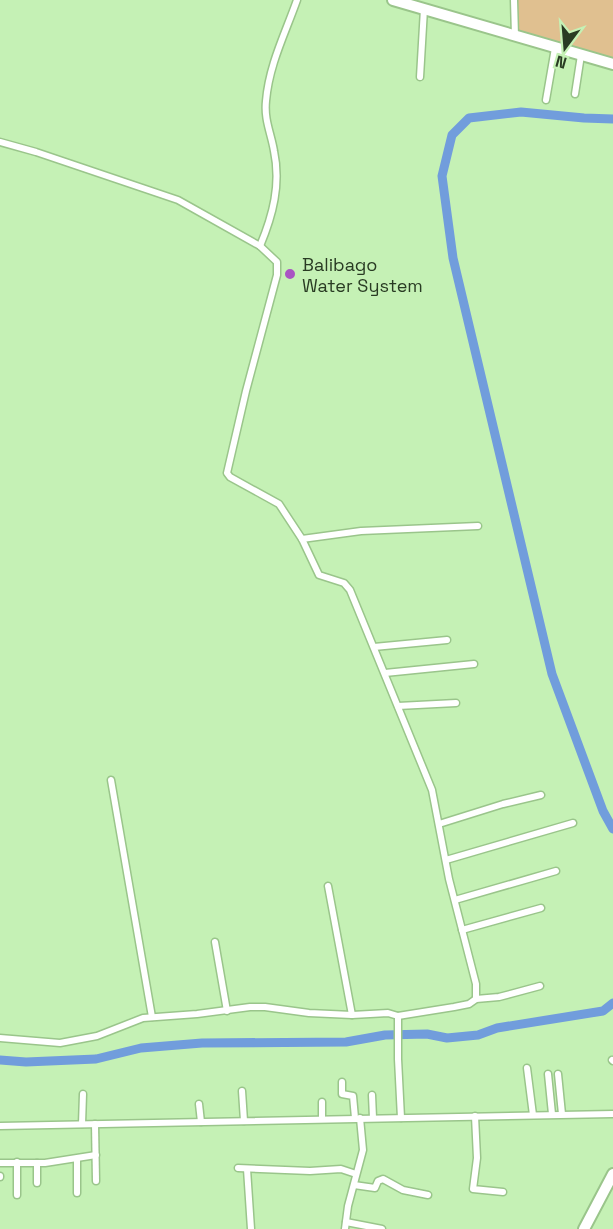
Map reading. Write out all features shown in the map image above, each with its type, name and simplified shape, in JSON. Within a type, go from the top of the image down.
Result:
[{"type":"main road","points":[[393,0],[613,64]]},
{"type":"main road","points":[[584,1229],[613,1176]]},
{"type":"street","points":[[260,246],[272,219],[275,204],[275,153],[266,118],[266,100],[274,61],[297,0]]},
{"type":"street","points":[[514,0],[514,36]]},
{"type":"street","points":[[420,76],[424,9]]},
{"type":"street","points":[[546,100],[555,48]]},
{"type":"street","points":[[575,94],[581,56]]},
{"type":"street","points":[[0,142],[178,200],[260,246],[277,262],[279,268],[227,473],[230,477],[279,504],[302,539],[319,575],[344,583],[348,587],[428,779],[454,900],[476,984],[476,999]]},
{"type":"street","points":[[302,539],[361,531],[478,526]]},
{"type":"street","points":[[374,647],[447,640]]},
{"type":"street","points":[[385,673],[474,664]]},
{"type":"street","points":[[398,706],[456,703]]},
{"type":"street","points":[[111,780],[152,1017]]},
{"type":"street","points":[[439,824],[541,795]]},
{"type":"street","points":[[446,860],[573,823]]},
{"type":"street","points":[[454,900],[556,871]]},
{"type":"street","points":[[328,886],[352,1015]]},
{"type":"street","points":[[462,930],[541,908]]},
{"type":"street","points":[[215,942],[227,1011]]},
{"type":"street","points":[[0,1038],[60,1043],[97,1036],[137,1020],[152,1017],[227,1011],[250,1006],[352,1015],[388,1013],[398,1016],[464,1005],[476,999],[499,997],[540,986]]},
{"type":"street","points":[[398,1016],[397,1044],[401,1118]]},
{"type":"street","points":[[527,1068],[533,1114]]},
{"type":"street","points":[[548,1074],[552,1114]]},
{"type":"street","points":[[558,1074],[562,1114]]},
{"type":"street","points":[[342,1082],[342,1094],[354,1096],[363,1150],[346,1225],[382,1229]]},
{"type":"street","points":[[242,1091],[244,1121]]},
{"type":"street","points":[[82,1095],[82,1124]]},
{"type":"street","points":[[372,1095],[373,1118]]},
{"type":"street","points":[[322,1102],[322,1119]]},
{"type":"street","points":[[199,1104],[201,1122]]},
{"type":"street","points":[[0,1126],[613,1114]]},
{"type":"street","points":[[476,1116],[477,1158],[473,1189],[503,1192]]},
{"type":"street","points":[[95,1124],[96,1181]]},
{"type":"street","points":[[0,1162],[37,1163],[96,1155]]},
{"type":"street","points":[[76,1159],[77,1192]]},
{"type":"street","points":[[17,1162],[18,1195]]},
{"type":"street","points":[[37,1163],[37,1183]]},
{"type":"street","points":[[238,1168],[310,1171],[341,1169],[356,1174]]},
{"type":"street","points":[[247,1169],[251,1229]]},
{"type":"street","points":[[354,1185],[375,1188],[378,1181],[383,1179],[403,1190],[428,1195]]},
{"type":"shaded area","points":[[514,0],[613,0],[613,58],[513,30]]},
{"type":"waterway","points":[[613,119],[521,112],[469,118],[452,135],[442,176],[453,258],[552,674],[603,811],[613,829]]},
{"type":"waterway","points":[[0,1060],[26,1062],[96,1059],[141,1048],[202,1043],[346,1042],[385,1035],[427,1034],[447,1038],[478,1035],[497,1028],[603,1011],[613,1003]]},
{"type":"place","name":"Balibago Water System","points":[[290,274]]}]
